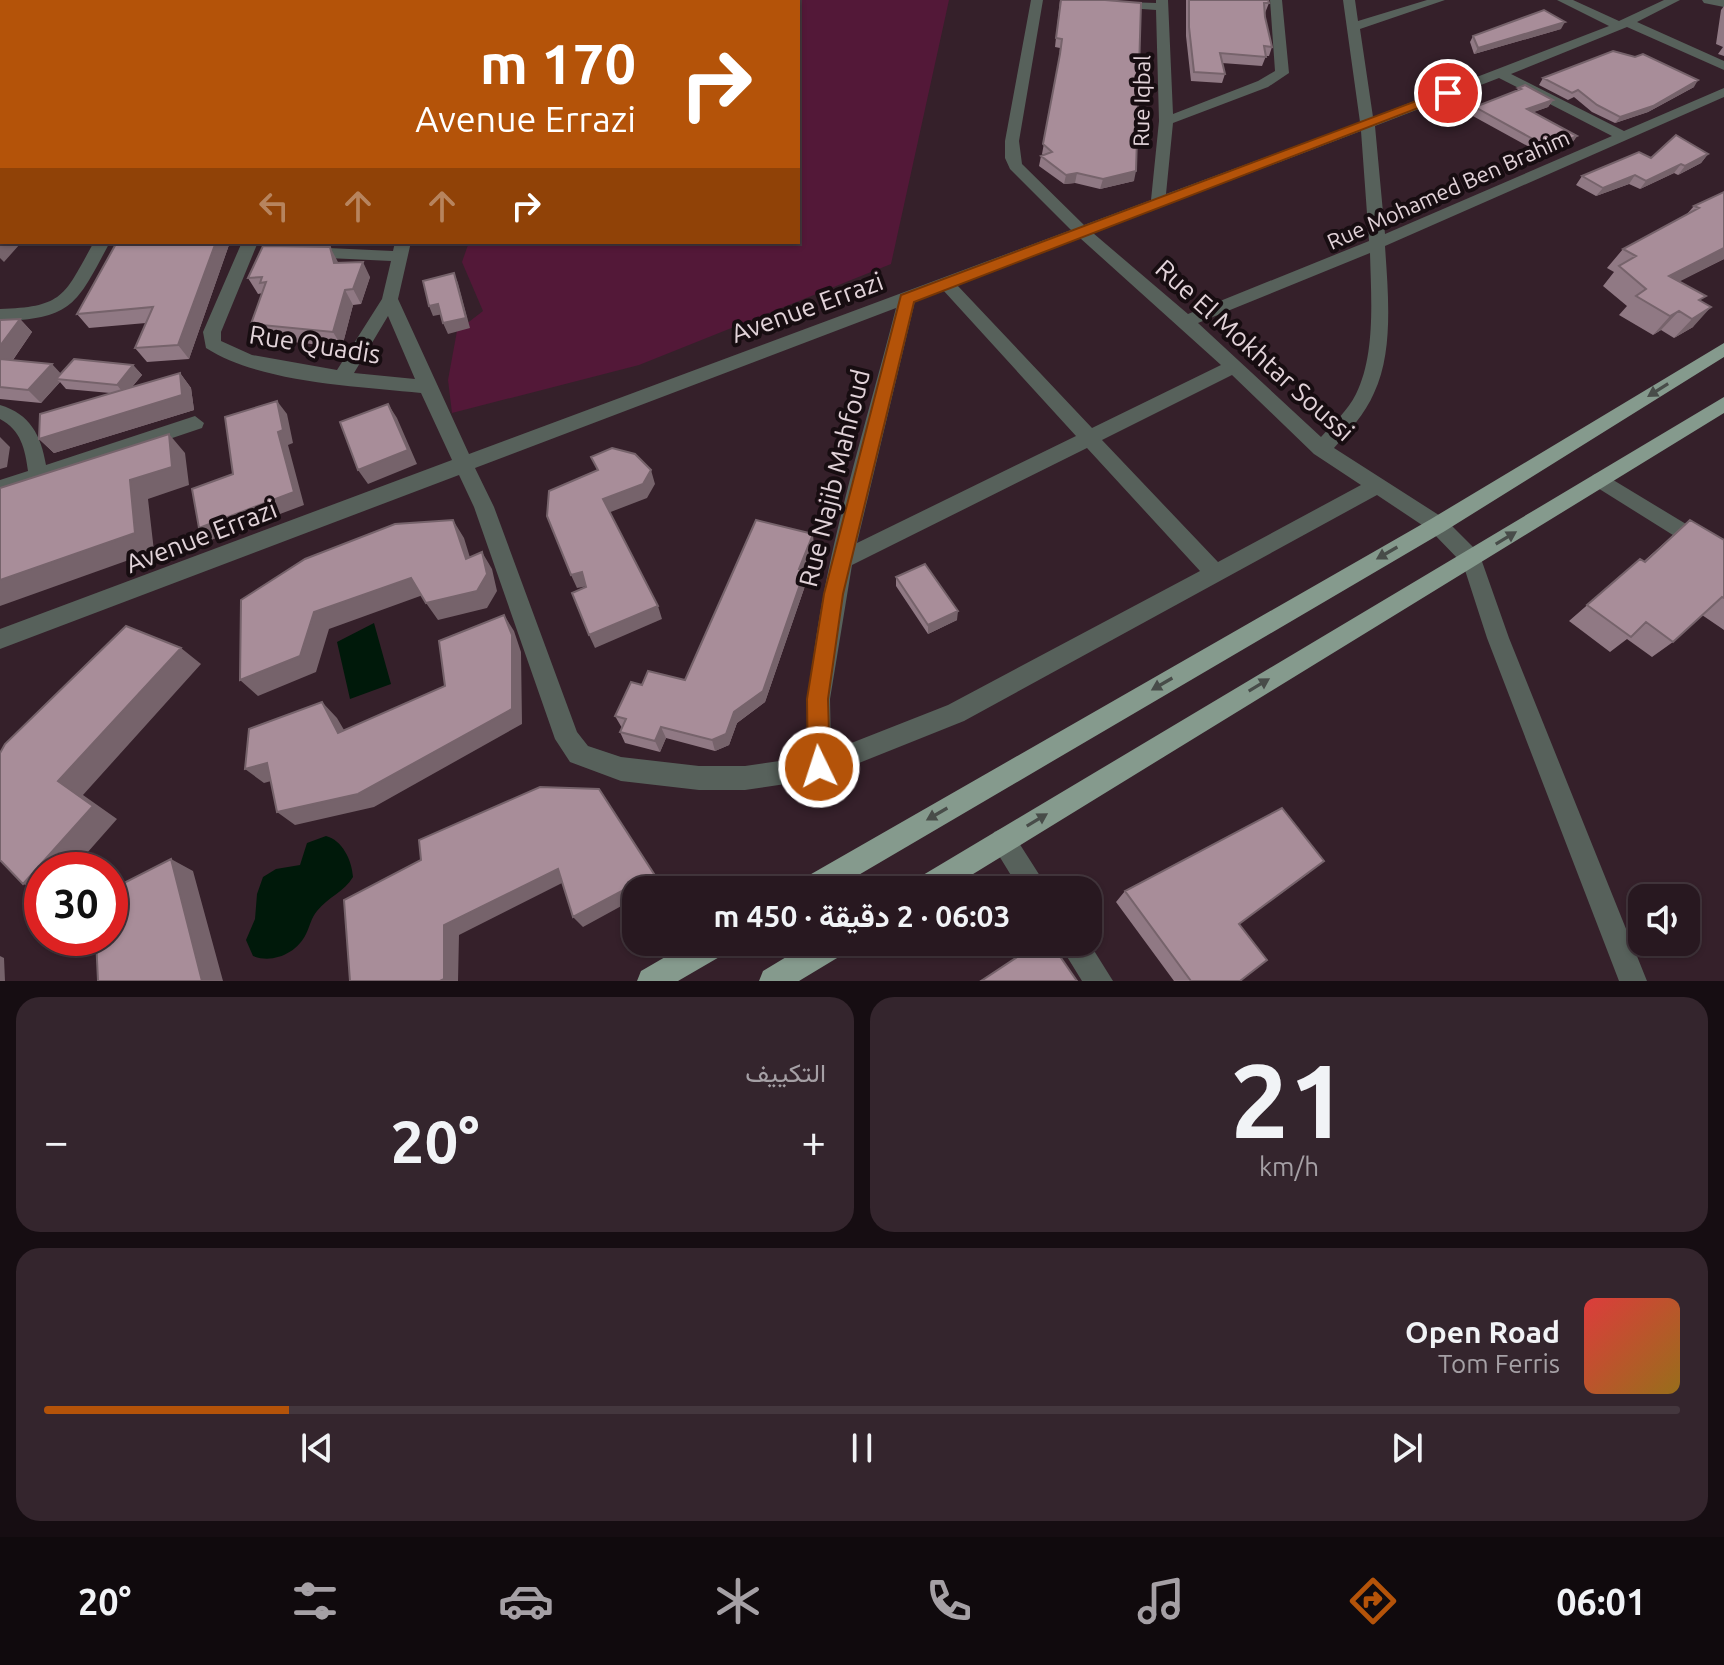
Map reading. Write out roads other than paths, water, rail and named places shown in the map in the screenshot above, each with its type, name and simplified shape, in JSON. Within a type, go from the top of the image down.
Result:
[{"type":"main road","points":[[832,876],[1438,525],[1724,349]]},
{"type":"main road","points":[[945,876],[1724,404]]},
{"type":"main road","points":[[651,981],[694,956]]},
{"type":"main road","points":[[773,981],[814,956]]},
{"type":"street","name":"Rue El Mokhtar Soussi","points":[[1037,0],[1012,158],[1021,173],[1082,232],[1186,321],[1321,449],[1438,525],[1472,559]]},
{"type":"street","points":[[1073,0],[1162,3]]},
{"type":"street","points":[[1166,121],[1263,84],[1282,73],[1276,0]]},
{"type":"street","points":[[1321,449],[1355,414],[1367,389],[1374,363],[1379,243],[1370,123],[1349,0]]},
{"type":"street","points":[[1353,27],[1439,0]]},
{"type":"street","points":[[1563,0],[1724,66]]},
{"type":"street","name":"Avenue Errazi","points":[[0,639],[1370,123],[1624,24],[1674,0]]},
{"type":"street","points":[[1708,0],[1724,3]]},
{"type":"street","name":"Rue Iqbal","points":[[1158,202],[1166,121],[1162,3]]},
{"type":"street","points":[[1499,73],[1623,136]]},
{"type":"street","name":"Rue Mohamed Ben Brahim","points":[[1186,321],[1379,243],[1724,92]]},
{"type":"street","points":[[0,315],[39,313],[62,306],[101,244]]},
{"type":"street","name":"Rue Quadis","points":[[252,249],[212,332],[212,344],[232,357],[427,387]]},
{"type":"street","points":[[287,252],[401,249],[390,299],[343,376]]},
{"type":"street","points":[[946,284],[1215,573]]},
{"type":"street","points":[[390,299],[427,387],[484,507],[561,725],[579,754],[621,769],[699,778],[745,778],[819,767],[956,713],[1379,485]]},
{"type":"street","name":"Rue Najib Mahfoud","points":[[819,767],[816,726],[821,667],[842,560],[907,299]]},
{"type":"street","points":[[842,560],[1234,366]]},
{"type":"street","points":[[0,412],[15,416],[24,423],[36,459],[38,476]]},
{"type":"street","points":[[0,488],[195,423]]},
{"type":"street","points":[[1600,480],[1724,558]]},
{"type":"street","points":[[1472,559],[1498,638],[1633,981]]},
{"type":"street","points":[[1003,841],[1027,876]]},
{"type":"street","points":[[1082,956],[1099,981]]}]
